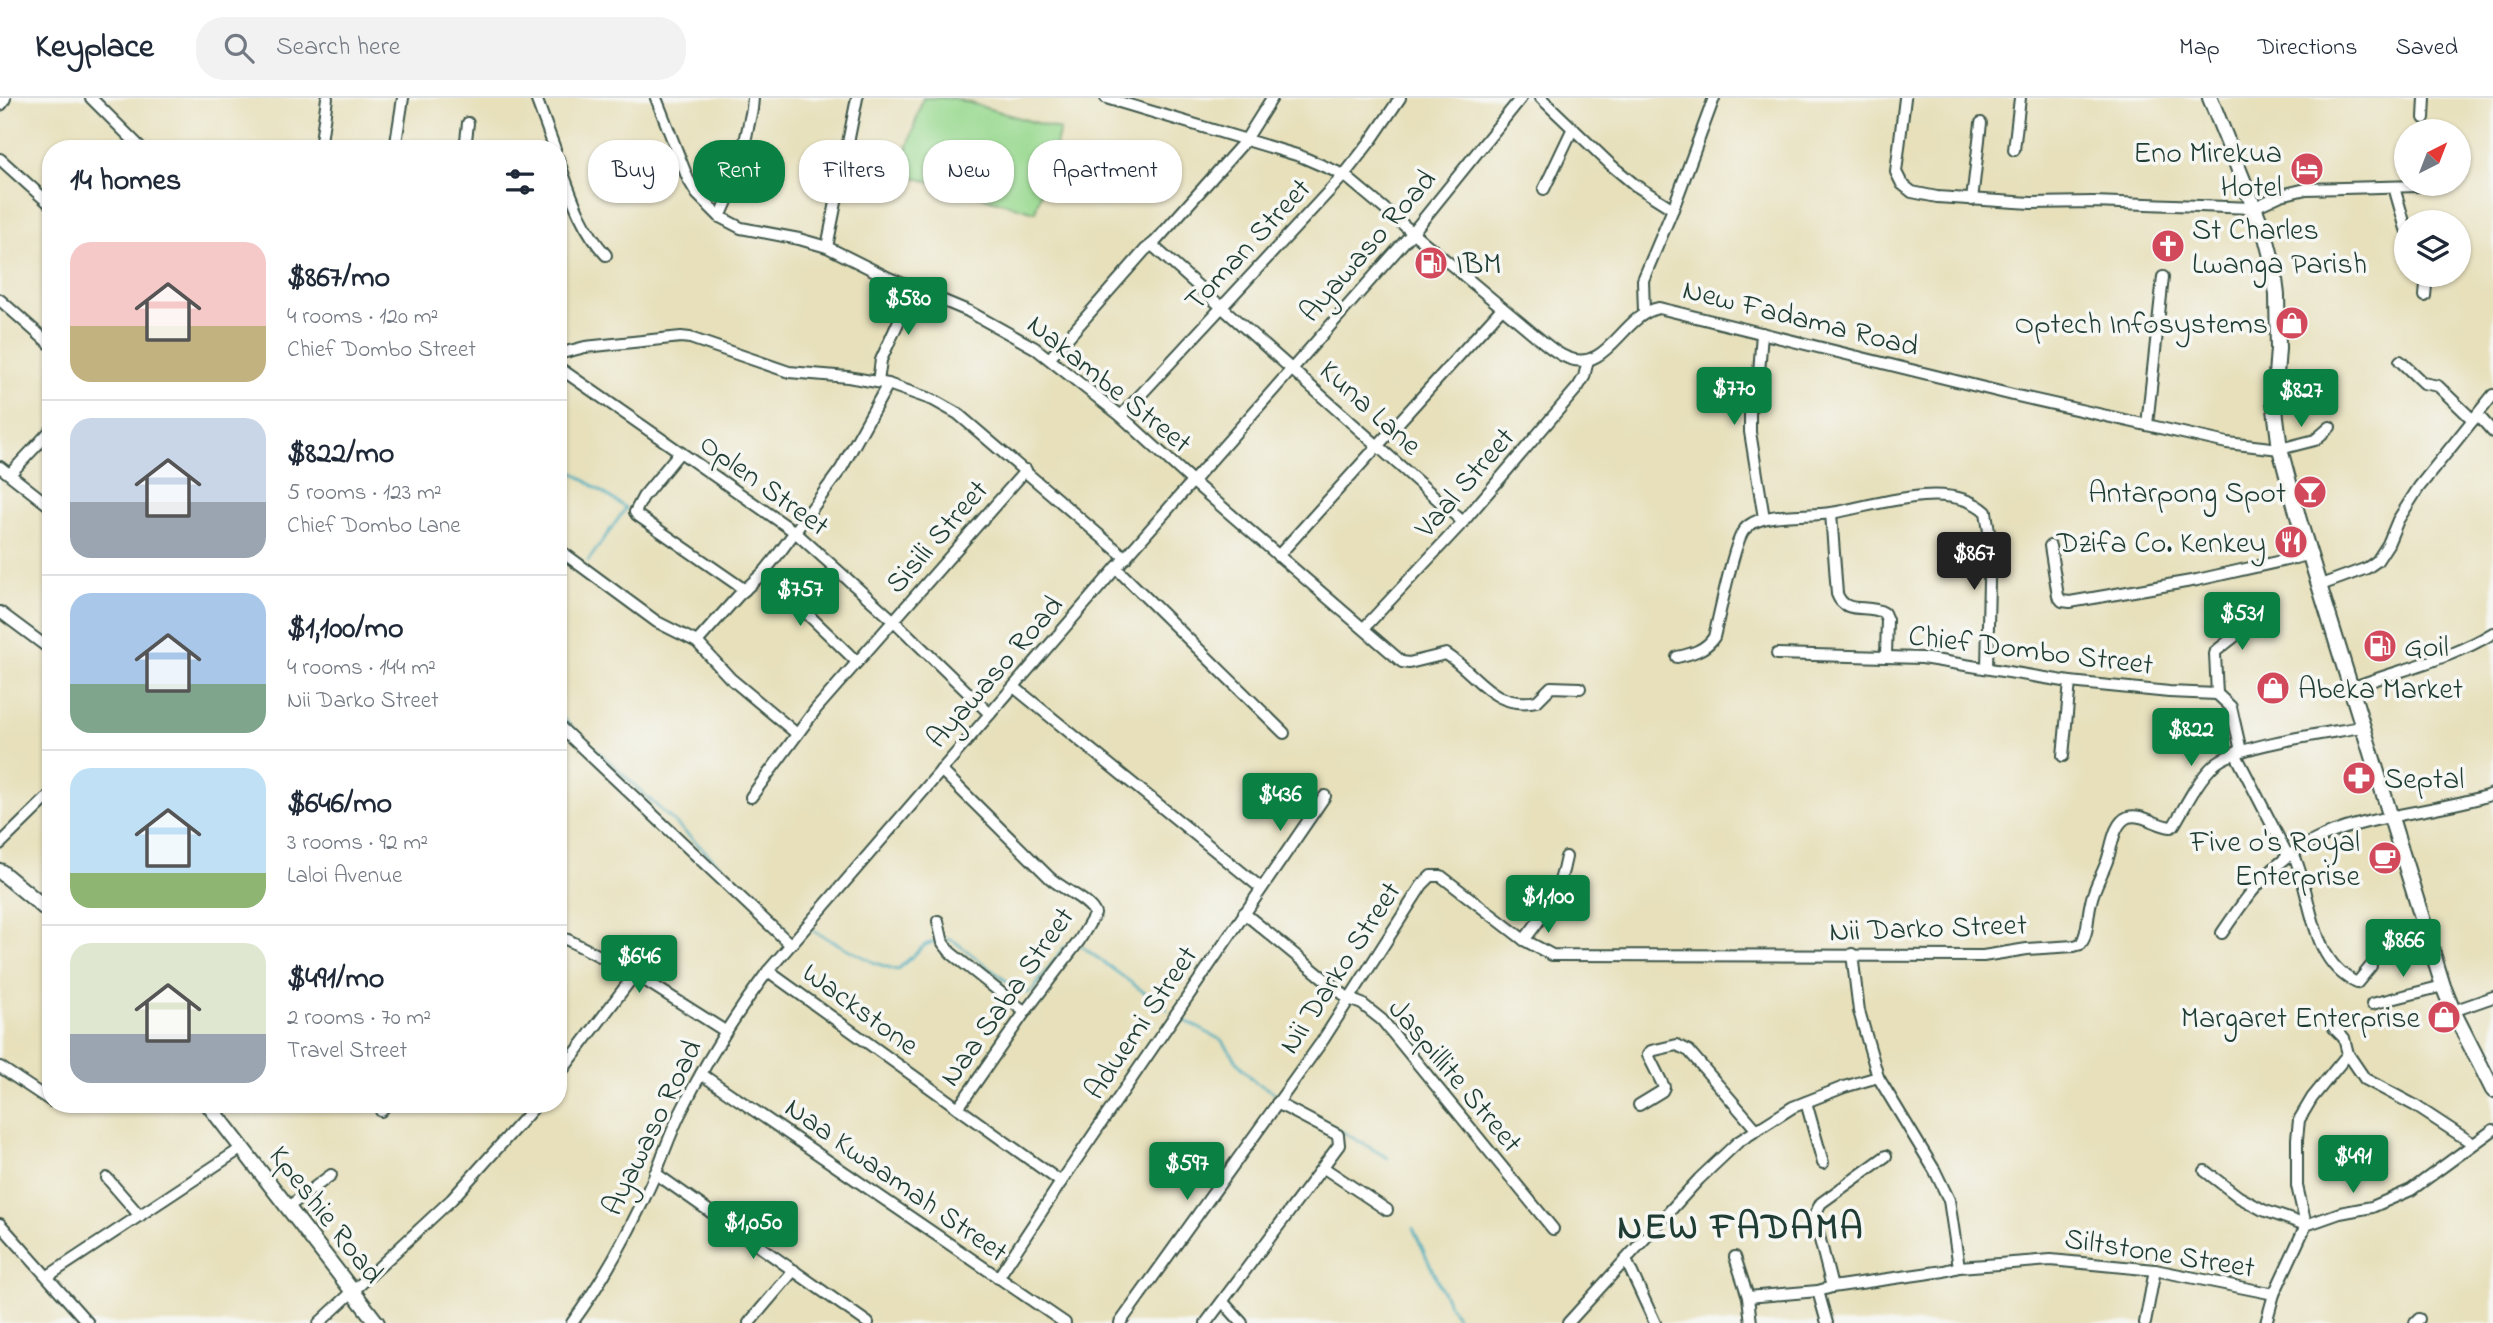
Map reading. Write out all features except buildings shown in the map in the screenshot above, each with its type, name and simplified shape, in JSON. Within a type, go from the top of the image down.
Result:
[{"type":"street","points":[[0,103],[4,98]]},
{"type":"street","points":[[91,98],[133,140]]},
{"type":"street","points":[[321,140],[327,98]]},
{"type":"street","points":[[396,140],[403,98]]},
{"type":"street","points":[[536,98],[552,140]]},
{"type":"street","name":"Nakambe Street","points":[[656,98],[688,180],[697,194],[720,217],[741,228],[827,247],[968,311],[1050,358],[1121,416],[1192,481],[1405,663],[1443,654],[1449,656],[1487,690],[1503,699],[1534,702],[1551,687],[1580,688]]},
{"type":"street","points":[[720,217],[737,179],[753,98]]},
{"type":"street","points":[[827,247],[857,98]]},
{"type":"street","points":[[1106,98],[1300,156],[1344,175],[1565,358],[1588,360]]},
{"type":"street","points":[[1142,109],[1148,98]]},
{"type":"street","points":[[1050,358],[1245,141],[1272,98]]},
{"type":"street","name":"Toman Street","points":[[1121,416],[1344,175],[1400,98]]},
{"type":"street","name":"Ayawaso Road","points":[[572,1323],[607,1273],[701,1074],[725,1031],[768,971],[1116,568],[1413,232],[1521,98]]},
{"type":"street","points":[[1542,98],[1635,186],[1673,209]]},
{"type":"street","points":[[1644,312],[1643,279],[1673,209],[1714,98]]},
{"type":"street","points":[[1905,98],[1896,172],[1902,184],[1912,192],[1972,200],[2253,208],[2281,195],[2306,190],[2394,187]]},
{"type":"street","points":[[2014,150],[2020,98]]},
{"type":"street","points":[[2210,98],[2266,237],[2277,295],[2278,349],[2274,401],[2280,449],[2308,555],[2443,985],[2453,1012],[2493,1090]]},
{"type":"street","points":[[2424,118],[2425,98]]},
{"type":"street","points":[[466,140],[468,123]]},
{"type":"street","points":[[1972,200],[1980,123]]},
{"type":"street","points":[[1544,189],[1573,128]]},
{"type":"street","points":[[0,159],[42,197]]},
{"type":"street","points":[[567,183],[590,237],[606,254]]},
{"type":"street","name":"Kuna Lane","points":[[1152,245],[1463,522]]},
{"type":"street","points":[[2147,425],[2163,277]]},
{"type":"street","points":[[2425,296],[2426,287]]},
{"type":"street","points":[[697,642],[764,572],[841,469],[883,383],[881,360],[914,288]]},
{"type":"street","points":[[0,300],[42,337]]},
{"type":"street","points":[[1279,556],[1502,308]]},
{"type":"street","name":"New Fadama Road","points":[[1588,360],[1602,354],[1644,312],[1659,308],[2147,425],[2227,443],[2280,449]]},
{"type":"street","points":[[1762,334],[1759,373],[1750,412],[1750,432],[1764,518]]},
{"type":"street","points":[[567,352],[585,347],[690,338],[789,372],[883,383],[933,400],[958,414],[1126,558]]},
{"type":"street","name":"Vaal Street","points":[[1364,628],[1463,522],[1578,387],[1584,377],[1588,360]]},
{"type":"street","points":[[2400,361],[2423,383],[2438,386],[2493,432]]},
{"type":"street","name":"Oplen Street","points":[[567,373],[795,531],[894,621],[990,714]]},
{"type":"street","points":[[2318,586],[2367,568],[2377,561],[2419,487],[2493,395]]},
{"type":"street","points":[[2280,449],[2315,440],[2330,427]]},
{"type":"street","points":[[42,438],[5,470],[42,499]]},
{"type":"street","points":[[680,452],[636,508],[636,515],[745,590]]},
{"type":"street","name":"Sisili Street","points":[[751,797],[797,734],[857,662],[1026,470]]},
{"type":"street","points":[[1677,657],[1698,651],[1714,637],[1739,539],[1748,525],[1764,518],[1831,513],[1877,502],[1921,496],[1973,503],[1986,512],[1990,538],[1987,668]]},
{"type":"street","points":[[1831,513],[1839,600],[1847,607],[1874,609],[1884,614],[1887,620],[1886,655]]},
{"type":"street","points":[[2050,546],[2058,596],[2063,601],[2070,602],[2197,580],[2308,555]]},
{"type":"street","points":[[567,556],[657,622],[697,642],[730,678],[797,734]]},
{"type":"street","points":[[1116,568],[1284,733]]},
{"type":"street","points":[[764,572],[857,662]]},
{"type":"street","points":[[2239,606],[2234,636],[2215,654],[2217,694],[2231,707],[2238,752],[2303,875],[2321,946],[2331,963],[2357,983],[2371,967]]},
{"type":"street","points":[[0,612],[42,643]]},
{"type":"street","points":[[2350,688],[2450,655],[2493,633]]},
{"type":"street","name":"Chief Dombo Street","points":[[1777,654],[1922,658],[2070,682],[2217,694]]},
{"type":"street","points":[[2063,756],[2070,682]]},
{"type":"street","points":[[1014,687],[1261,888]]},
{"type":"street","points":[[2238,752],[2361,727]]},
{"type":"street","points":[[567,733],[790,944]]},
{"type":"street","name":"Nii Darko Street","points":[[1120,1323],[1288,1088],[1422,885],[1431,876],[1441,876],[1449,881],[1524,940],[1552,955],[1983,956],[2027,949],[2074,946],[2081,944],[2085,937],[2093,894],[2108,858],[2113,837],[2122,821],[2138,816],[2171,827],[2213,765],[2238,752]]},
{"type":"street","name":"Naa Saba Street","points":[[941,769],[1050,878],[1094,910],[1094,917],[1077,944],[1025,1012],[958,1108]]},
{"type":"street","points":[[2222,933],[2262,880],[2291,855],[2328,835],[2391,817],[2493,794]]},
{"type":"street","name":"Aduemi Street","points":[[998,1278],[1325,796]]},
{"type":"street","points":[[0,845],[42,803]]},
{"type":"street","points":[[1524,940],[1549,909],[1566,857]]},
{"type":"street","points":[[0,871],[42,906]]},
{"type":"street","name":"Jaspillite Street","points":[[1244,913],[1349,999],[1373,1012],[1553,1229]]},
{"type":"street","points":[[938,921],[942,938],[951,953],[1025,1012]]},
{"type":"street","points":[[567,940],[635,974],[725,1031]]},
{"type":"street","points":[[1852,954],[1859,1011],[1878,1077],[1935,1171],[1949,1200],[1959,1267]]},
{"type":"street","name":"Wackstone","points":[[768,971],[1061,1182]]},
{"type":"street","points":[[567,1064],[635,974]]},
{"type":"street","points":[[2372,1004],[2443,985]]},
{"type":"street","points":[[2453,1012],[2493,996]]},
{"type":"street","points":[[2334,1028],[2344,1038],[2348,1054],[2365,1079],[2414,1105],[2473,1143]]},
{"type":"street","points":[[1639,1105],[1664,1087],[1648,1055],[1651,1051],[1677,1045],[1689,1051],[1756,1129]]},
{"type":"street","points":[[2266,1323],[2274,1294],[2306,1226],[2297,1186],[2299,1120],[2312,1098],[2348,1054]]},
{"type":"street","points":[[0,1067],[42,1095]]},
{"type":"street","name":"Naa Kwaamah Street","points":[[701,1074],[1065,1323]]},
{"type":"street","points":[[1568,1323],[1718,1160],[1756,1129],[1806,1102],[1878,1077]]},
{"type":"street","points":[[1206,1323],[1339,1145],[1338,1135],[1278,1101]]},
{"type":"street","points":[[1806,1102],[1823,1163]]},
{"type":"street","name":"Kpeshie Road","points":[[215,1113],[377,1323]]},
{"type":"street","points":[[319,1323],[466,1185],[529,1113]]},
{"type":"street","points":[[2205,1171],[2239,1197],[2263,1210],[2306,1226],[2340,1213],[2372,1207],[2412,1189],[2493,1130]]},
{"type":"street","points":[[48,1276],[242,1148]]},
{"type":"street","points":[[1832,1287],[1814,1216],[1821,1203],[1886,1156]]},
{"type":"street","points":[[1324,1168],[1387,1210]]},
{"type":"street","points":[[655,1173],[868,1323]]},
{"type":"street","points":[[288,1207],[331,1175]]},
{"type":"street","points":[[107,1178],[139,1216]]},
{"type":"street","points":[[0,1224],[88,1323]]},
{"type":"street","points":[[1735,1257],[1748,1297],[1751,1323]]},
{"type":"street","points":[[1626,1260],[1655,1323]]},
{"type":"street","name":"Siltstone Street","points":[[1748,1297],[1818,1291],[1959,1267],[2051,1260],[2155,1270],[2274,1294]]},
{"type":"street","points":[[749,1323],[793,1270]]},
{"type":"street","points":[[2145,1323],[2155,1270]]},
{"type":"street","points":[[1818,1291],[1827,1323]]},
{"type":"street","points":[[1223,1302],[1242,1323]]},
{"type":"street","points":[[69,1323],[79,1314]]},
{"type":"green space","points":[[923,98],[953,98],[1060,130],[1057,140],[1028,140],[1028,203],[1038,203],[1035,212],[1004,203],[1014,203],[1014,140],[923,140],[923,180],[909,176],[909,144]]},
{"type":"waterway","points":[[567,468],[626,508],[588,561]]},
{"type":"waterway","points":[[567,722],[786,929]]},
{"type":"waterway","points":[[813,931],[875,963],[897,970],[925,945],[940,939]]},
{"type":"waterway","points":[[947,939],[954,941],[1014,987],[1027,993],[1033,990],[1063,948],[1071,944]]},
{"type":"waterway","points":[[1080,945],[1167,1009]]},
{"type":"waterway","points":[[1180,1018],[1223,1041],[1255,1082],[1274,1092]]},
{"type":"waterway","points":[[1289,1101],[1388,1158]]},
{"type":"waterway","points":[[1413,1228],[1460,1323]]},
{"type":"place","name":"Eno Mirekua Hotel","points":[[2307,169]]},
{"type":"place","name":"St Charles Lwanga Parish","points":[[2168,246]]},
{"type":"place","name":"IBM","points":[[1431,263]]},
{"type":"place","name":"Optech Infosystems","points":[[2292,323]]},
{"type":"place","name":"Antarpong Spot","points":[[2310,492]]},
{"type":"place","name":"Dzifa Co. Kenkey","points":[[2291,542]]},
{"type":"place","name":"Goil","points":[[2380,646]]},
{"type":"place","name":"Abeka Market","points":[[2273,688]]},
{"type":"place","name":"Septal","points":[[2359,778]]},
{"type":"place","name":"Five o's Royal Enterprise","points":[[2385,858]]},
{"type":"place","name":"Margaret Enterprise","points":[[2444,1017]]},
{"type":"district","name":"NEW FADAMA","points":[[1741,1225]]}]
